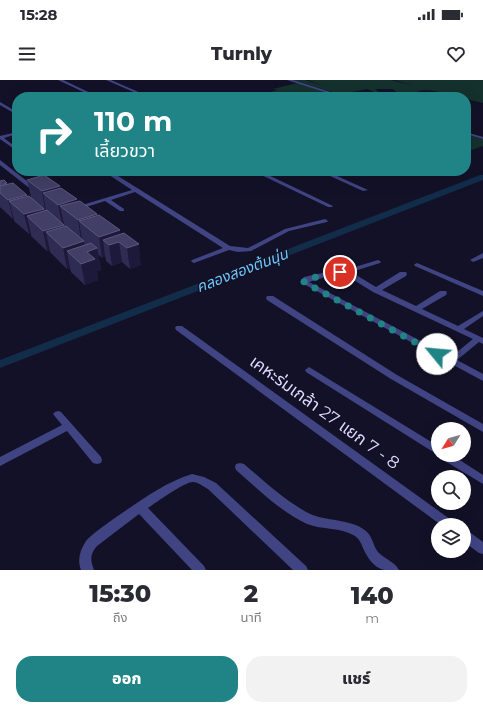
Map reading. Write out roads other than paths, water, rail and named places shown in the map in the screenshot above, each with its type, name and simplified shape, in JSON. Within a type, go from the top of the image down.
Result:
[{"type":"street","points":[[60,80],[86,92]]},
{"type":"street","points":[[108,80],[136,92]]},
{"type":"street","points":[[289,80],[328,92]]},
{"type":"street","points":[[0,103],[12,111]]},
{"type":"street","points":[[471,133],[483,133]]},
{"type":"street","points":[[12,134],[1,136],[2,139],[12,146]]},
{"type":"street","points":[[471,134],[483,138]]},
{"type":"street","points":[[0,162],[12,172]]},
{"type":"street","points":[[0,170],[8,168]]},
{"type":"street","points":[[15,176],[25,187],[36,190]]},
{"type":"street","points":[[114,176],[228,248],[249,250],[287,230],[325,222]]},
{"type":"street","points":[[267,176],[330,206]]},
{"type":"street","points":[[333,176],[365,190]]},
{"type":"street","points":[[81,207],[136,190]]},
{"type":"street","points":[[106,199],[122,210]]},
{"type":"street","points":[[194,261],[228,248]]},
{"type":"street","points":[[473,260],[483,255]]},
{"type":"street","points":[[378,262],[347,272],[336,272],[307,279],[304,283],[483,378]]},
{"type":"street","points":[[417,265],[483,294]]},
{"type":"street","points":[[347,272],[352,277],[376,290],[480,340],[450,361]]},
{"type":"street","points":[[376,290],[403,274]]},
{"type":"street","points":[[417,310],[442,292]]},
{"type":"street","points":[[270,298],[394,377],[483,428]]},
{"type":"street","points":[[458,329],[483,313]]},
{"type":"street","name":"เคหะร่มเกล้า 27 แยก 7 - 8","points":[[179,328],[440,518]]},
{"type":"street","points":[[309,370],[431,447]]},
{"type":"street","points":[[58,414],[67,427],[97,460]]},
{"type":"street","points":[[0,462],[67,427]]},
{"type":"street","points":[[455,462],[483,480]]},
{"type":"street","points":[[240,467],[295,511],[322,524],[333,524],[355,531],[366,538],[372,554],[392,570]]},
{"type":"street","points":[[88,570],[85,566],[85,555],[93,542],[140,507],[180,482],[192,478],[212,486],[302,570]]},
{"type":"street","points":[[140,507],[200,570]]},
{"type":"street","points":[[471,540],[483,549]]},
{"type":"waterway","name":"คลองสองต้นนุ่น","points":[[0,364],[483,177]]}]
